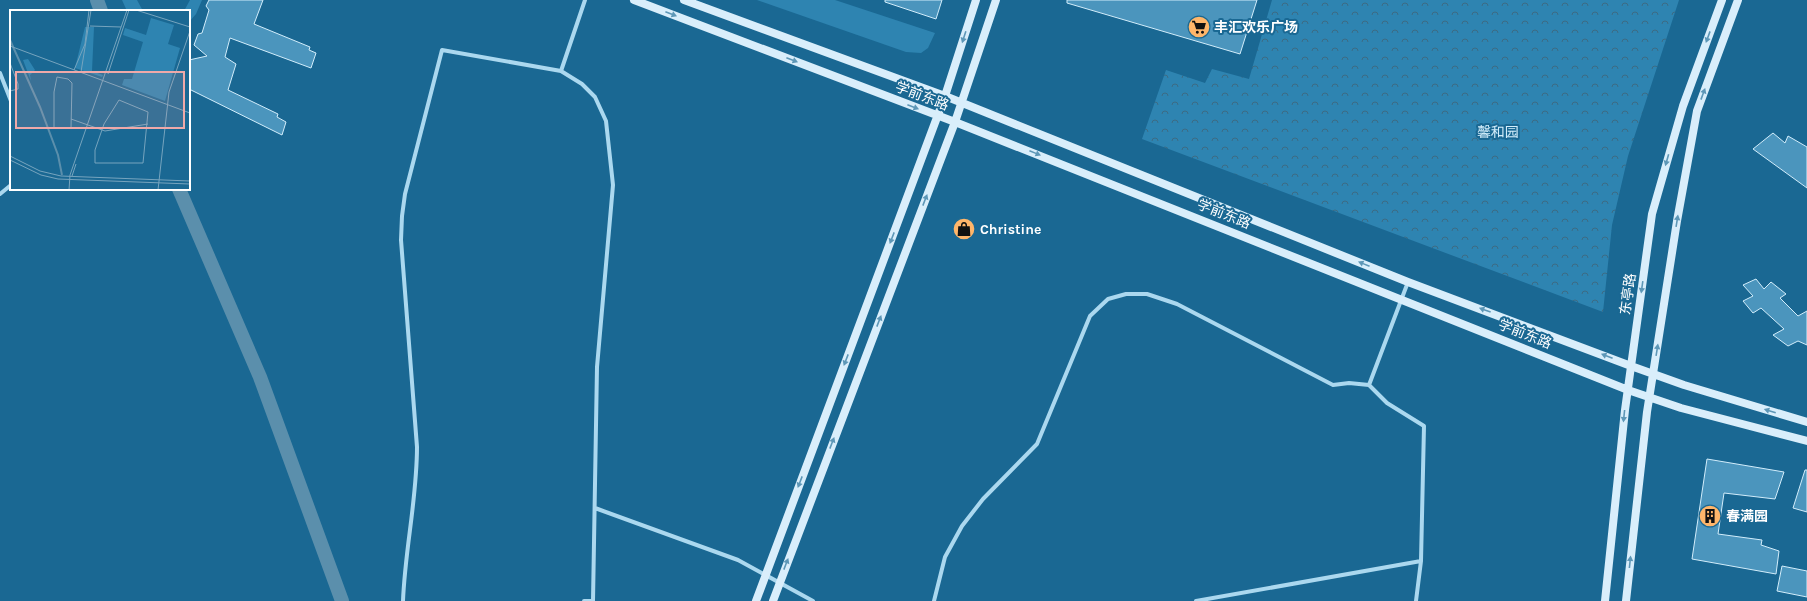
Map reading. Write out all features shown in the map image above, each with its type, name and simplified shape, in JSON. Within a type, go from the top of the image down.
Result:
[{"type":"main road","name":"学前东路","points":[[634,0],[955,122],[1402,298],[1628,390],[1681,408],[1807,442]]},
{"type":"main road","name":"学前东路","points":[[684,0],[696,2],[945,96],[1408,282],[1631,366],[1684,385],[1807,422]]},
{"type":"main road","points":[[756,601],[938,116],[976,0]]},
{"type":"main road","points":[[773,601],[955,122],[996,0]]},
{"type":"main road","name":"东亭路","points":[[1605,601],[1628,390],[1652,214],[1683,106],[1722,0]]},
{"type":"main road","points":[[1626,601],[1650,397],[1676,221],[1697,110],[1738,0]]},
{"type":"street","points":[[561,71],[586,0]]},
{"type":"street","points":[[403,601],[404,567],[417,475],[417,447],[401,240],[402,216],[406,194],[442,50],[561,71],[582,84],[596,97],[606,121],[613,185],[597,367],[593,601],[584,601]]},
{"type":"street","points":[[0,72],[10,97]]},
{"type":"street","points":[[0,194],[10,186]]},
{"type":"street","points":[[1369,385],[1408,282]]},
{"type":"street","points":[[934,601],[945,557],[962,526],[983,499],[1037,444],[1090,316],[1108,300],[1126,294],[1147,294],[1177,304],[1333,385],[1350,383],[1369,385],[1387,403],[1424,426],[1421,561],[1416,601]]},
{"type":"street","points":[[594,508],[738,560],[813,601]]},
{"type":"street","points":[[1196,601],[1421,561]]},
{"type":"green space","points":[[122,0],[137,0],[142,10],[127,10]]},
{"type":"green space","points":[[190,0],[202,0],[196,14],[190,21],[190,10],[185,10]]},
{"type":"green space","points":[[757,0],[835,0],[935,33],[928,48],[921,53],[906,52]]},
{"type":"green space","name":"馨和园","points":[[1272,0],[1679,0],[1628,156],[1612,225],[1603,312],[1142,139],[1166,70],[1205,83],[1212,69],[1249,79]]},
{"type":"building","points":[[209,0],[263,0],[254,24],[310,47],[309,50],[316,53],[311,68],[230,38],[225,57],[236,64],[228,90],[278,114],[277,117],[286,122],[282,135],[190,89],[190,60],[207,56],[194,45],[198,34],[202,33],[209,10],[206,6]]},
{"type":"building","points":[[885,0],[942,0],[936,19],[885,2]]},
{"type":"building","name":"丰汇欢乐广场","points":[[1067,0],[1257,0],[1240,54],[1067,3]]},
{"type":"building","points":[[1773,133],[1785,143],[1788,136],[1807,147],[1807,188],[1753,149]]},
{"type":"building","points":[[1756,279],[1764,289],[1771,282],[1786,294],[1780,298],[1798,316],[1807,311],[1807,345],[1798,341],[1788,346],[1773,335],[1784,329],[1761,308],[1753,313],[1743,301],[1753,296],[1743,285]]},
{"type":"building","name":"春满园","points":[[1707,459],[1784,472],[1775,499],[1724,493],[1718,534],[1762,540],[1761,545],[1779,551],[1776,574],[1692,559]]},
{"type":"building","points":[[1805,470],[1807,470],[1807,512],[1793,508]]},
{"type":"building","points":[[1782,566],[1807,571],[1807,597],[1777,591]]},
{"type":"waterway","points":[[97,0],[101,10]]},
{"type":"waterway","points":[[179,190],[260,377],[342,601]]},
{"type":"place","name":"丰汇欢乐广场","points":[[1199,27]]},
{"type":"place","name":"Christine","points":[[964,229]]},
{"type":"place","name":"春满园","points":[[1710,516]]}]
